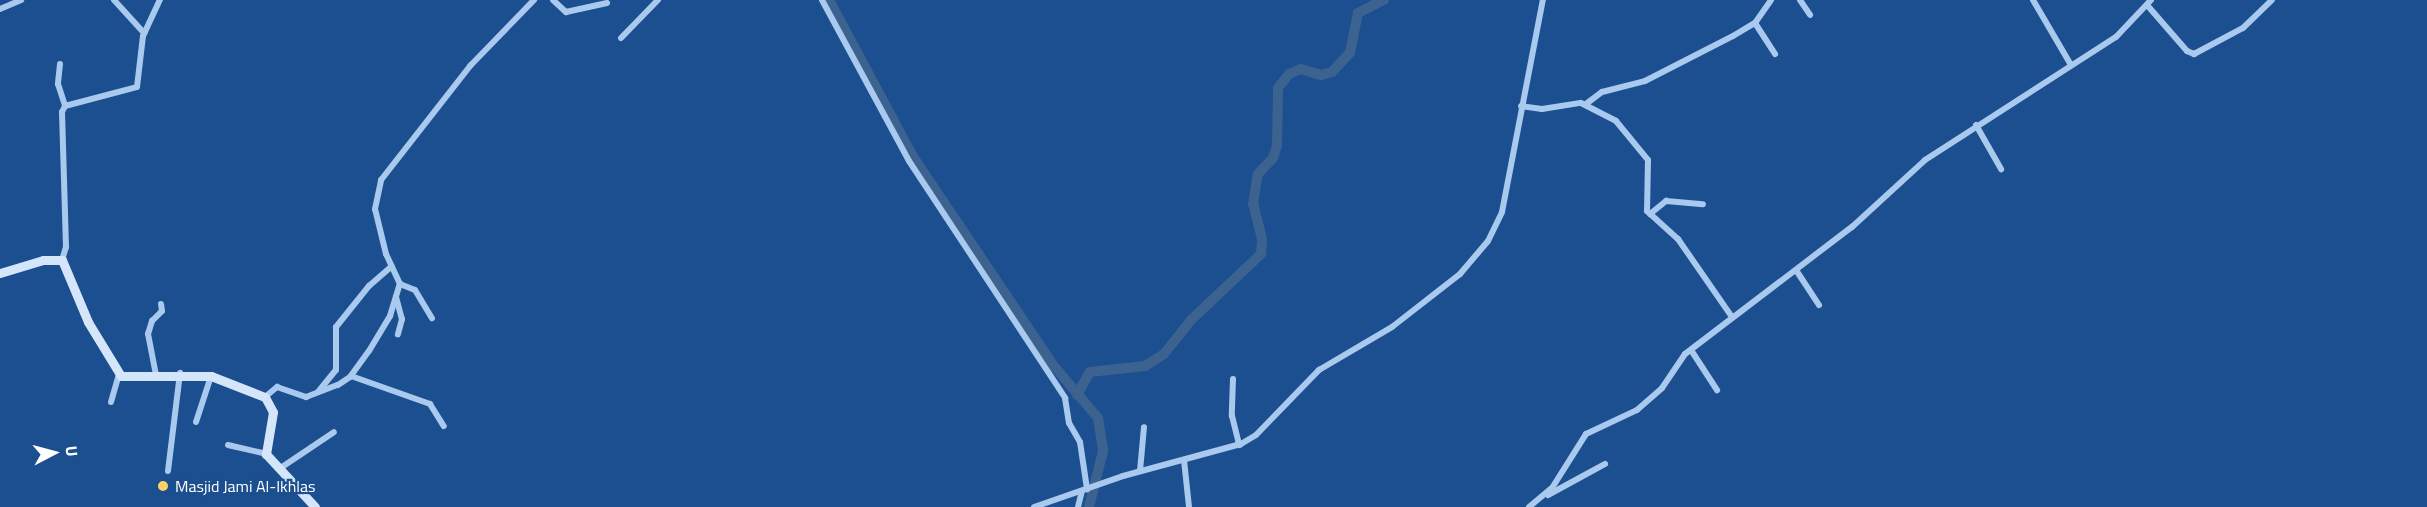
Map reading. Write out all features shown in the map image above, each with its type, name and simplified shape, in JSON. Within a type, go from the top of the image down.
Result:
[{"type":"main road","points":[[0,273],[43,260],[62,260],[87,322],[119,374],[180,373],[211,376],[265,397],[273,411],[266,454],[315,507]]},
{"type":"street","points":[[0,9],[21,0]]},
{"type":"street","points":[[114,0],[144,33]]},
{"type":"street","points":[[65,106],[134,89],[139,82],[144,33],[160,0]]},
{"type":"street","points":[[265,397],[277,387],[304,397],[318,393],[351,376],[390,316],[400,284],[392,266],[375,209],[383,176],[470,66],[534,0]]},
{"type":"street","points":[[553,0],[566,12],[607,3]]},
{"type":"street","points":[[621,38],[658,0]]},
{"type":"street","points":[[822,0],[909,161],[1065,398],[1070,423],[1080,442],[1086,489],[1078,507]]},
{"type":"street","points":[[1034,507],[1097,484],[1239,445],[1256,435],[1319,370],[1392,327],[1460,274],[1479,254],[1502,212],[1521,106],[1544,0]]},
{"type":"street","points":[[1521,106],[1542,109],[1586,104],[1602,92],[1646,81],[1755,23],[1771,0]]},
{"type":"street","points":[[1800,0],[1810,15]]},
{"type":"street","points":[[2033,0],[2071,65]]},
{"type":"street","points":[[1544,497],[1586,434],[1637,411],[1662,388],[1691,350],[1731,317],[1852,227],[1925,160],[1976,125],[2116,37],[2149,3],[2187,51],[2194,54],[2235,33],[2272,0]]},
{"type":"street","points":[[1755,23],[1775,54]]},
{"type":"street","points":[[60,64],[58,84],[65,106],[66,246],[62,260]]},
{"type":"street","points":[[1586,104],[1613,119],[1645,154],[1650,169],[1645,207],[1678,239],[1731,317]]},
{"type":"street","points":[[1976,125],[2001,169]]},
{"type":"street","points":[[1650,214],[1666,201],[1703,204]]},
{"type":"street","points":[[318,393],[336,370],[336,327],[369,286],[392,266]]},
{"type":"street","points":[[1796,270],[1819,305]]},
{"type":"street","points":[[400,284],[415,290],[432,318]]},
{"type":"street","points":[[396,297],[402,320],[398,333]]},
{"type":"street","points":[[156,375],[148,334],[152,321],[162,311],[161,304]]},
{"type":"street","points":[[1691,350],[1717,390]]},
{"type":"street","points":[[168,471],[180,373]]},
{"type":"street","points":[[111,402],[119,374]]},
{"type":"street","points":[[196,422],[211,376]]},
{"type":"street","points":[[351,376],[430,404],[444,426]]},
{"type":"street","points":[[1233,379],[1233,416],[1239,445]]},
{"type":"street","points":[[1140,471],[1144,427]]},
{"type":"street","points":[[279,469],[334,432]]},
{"type":"street","points":[[228,445],[266,454]]},
{"type":"street","points":[[1184,460],[1189,507]]},
{"type":"street","points":[[1529,507],[1605,464]]},
{"type":"waterway","points":[[829,0],[912,155],[1053,365],[1098,418],[1103,451],[1089,507]]},
{"type":"waterway","points":[[1077,395],[1090,372],[1145,366],[1164,354],[1191,320],[1261,254],[1262,239],[1253,204],[1258,174],[1273,158],[1277,146],[1278,88],[1289,74],[1301,69],[1321,75],[1332,72],[1350,53],[1358,13],[1384,0]]},
{"type":"place","name":"Masjid Jami Al-Ikhlas","points":[[163,486]]}]
